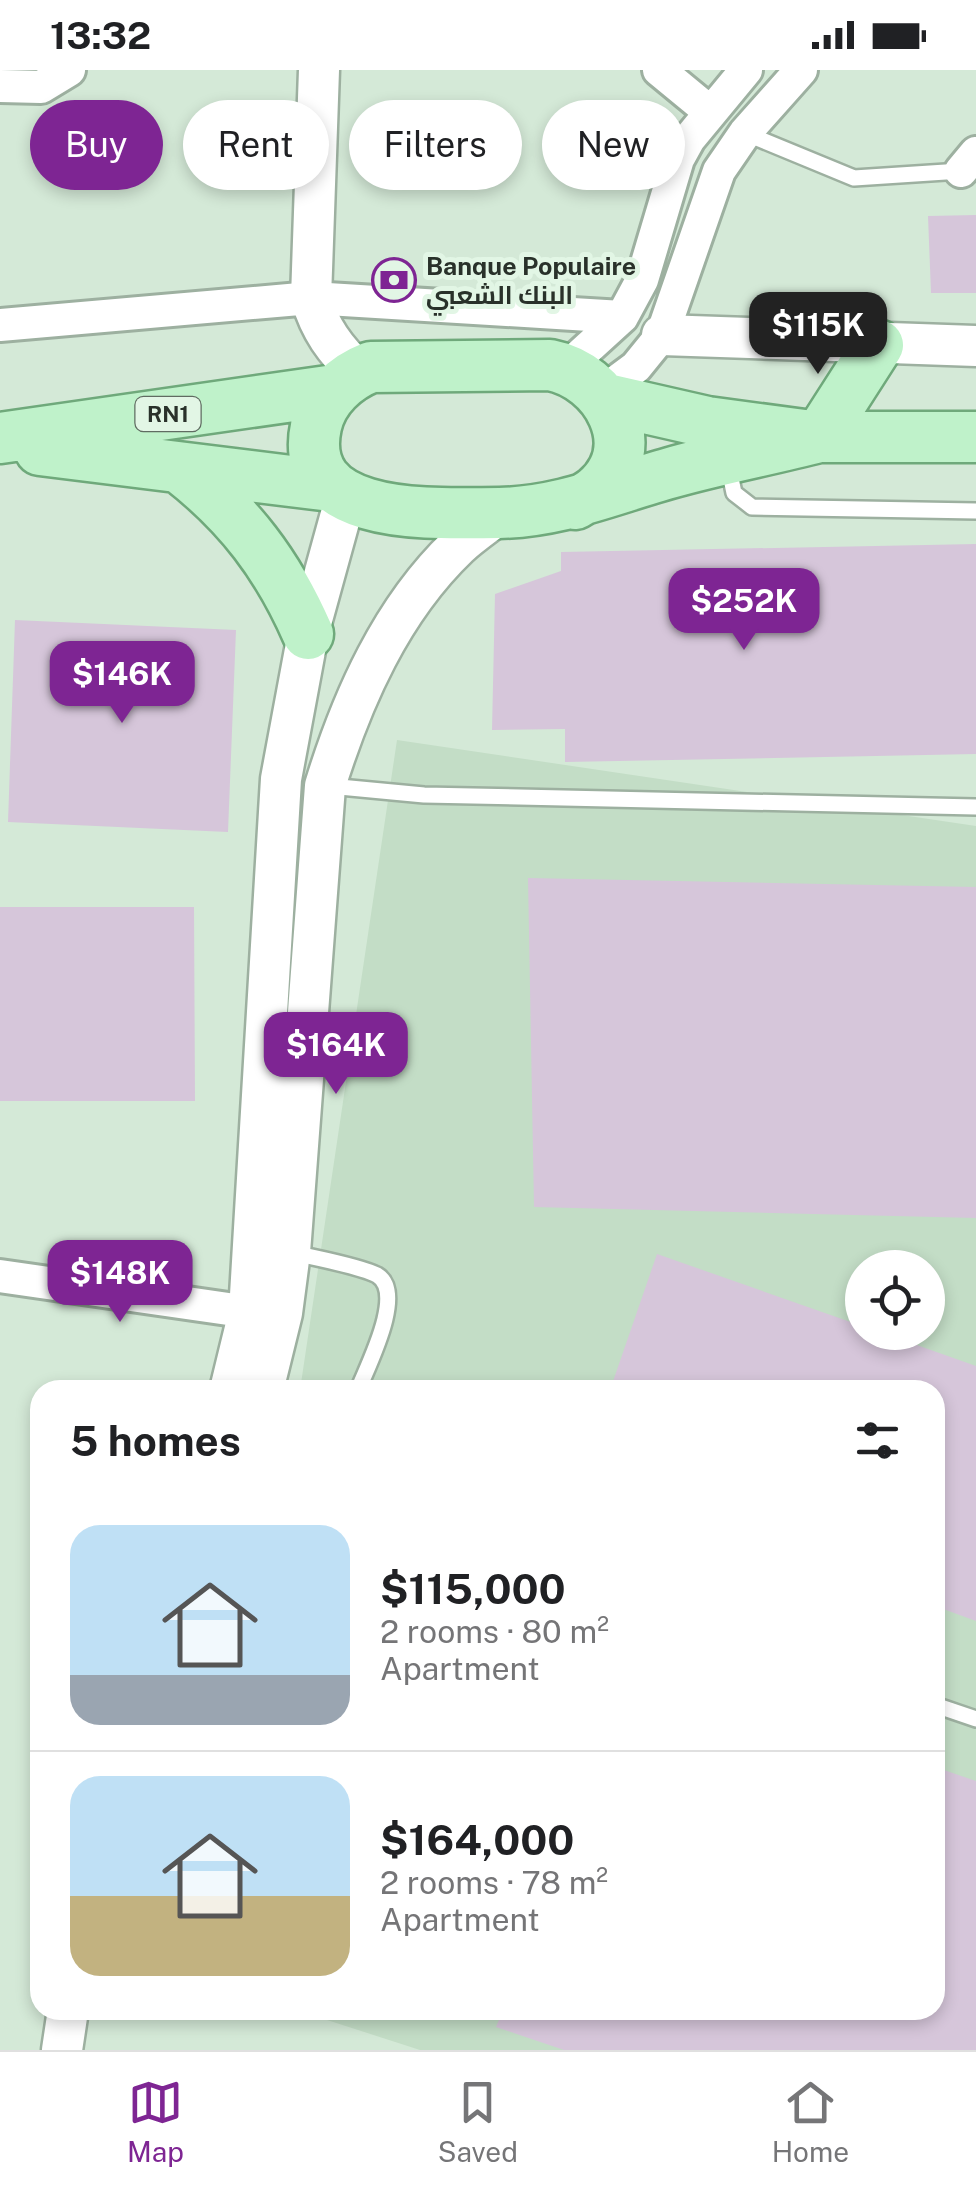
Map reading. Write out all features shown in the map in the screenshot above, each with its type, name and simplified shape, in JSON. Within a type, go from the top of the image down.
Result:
[{"type":"main road","points":[[818,437],[878,345]]},
{"type":"main road","name":"RN1","points":[[0,442],[347,381],[384,366],[550,365],[591,387],[707,422],[818,437],[976,437]]},
{"type":"main road","points":[[339,491],[321,471],[314,437],[324,404],[347,381]]},
{"type":"main road","points":[[576,504],[597,491],[612,471],[619,447],[617,422],[591,387]]},
{"type":"main road","name":"RN1","points":[[0,442],[339,491],[365,505],[391,510],[500,513],[576,504],[674,472],[818,437]]},
{"type":"main road","points":[[180,468],[243,524],[291,595],[308,634]]},
{"type":"street","points":[[0,86],[41,87],[69,70]]},
{"type":"street","points":[[320,70],[311,298],[318,323],[347,381]]},
{"type":"street","points":[[659,70],[710,112]]},
{"type":"street","points":[[591,387],[642,280],[678,159],[710,112],[746,70]]},
{"type":"street","points":[[591,387],[636,366],[662,335],[719,171],[745,133],[800,70]]},
{"type":"street","points":[[0,326],[311,298],[622,318]]},
{"type":"street","points":[[662,335],[976,346]]},
{"type":"street","points":[[232,1380],[249,1312],[281,778],[339,491]]},
{"type":"street","points":[[265,1380],[282,1313],[290,1252],[325,786],[342,732],[390,634],[458,546],[500,513]]},
{"type":"street","points":[[0,1276],[249,1312]]},
{"type":"street","points":[[62,2050],[66,2020]]},
{"type":"lane","points":[[745,133],[854,178],[971,165]]},
{"type":"lane","points":[[727,460],[734,493],[752,507],[976,511]]},
{"type":"lane","points":[[325,786],[424,795],[976,808]]},
{"type":"lane","points":[[290,1252],[377,1276],[388,1287],[390,1304],[362,1380]]},
{"type":"lane","points":[[945,1708],[976,1719]]},
{"type":"shaded area","points":[[397,740],[976,826],[976,2050],[420,2050],[327,2020],[945,2020],[945,1380],[301,1380]]},
{"type":"building","points":[[976,215],[976,293],[931,293],[928,216]]},
{"type":"building","points":[[976,544],[976,754],[565,762],[565,729],[492,730],[495,594],[561,571],[561,552]]},
{"type":"building","points":[[15,620],[236,630],[228,832],[8,822]]},
{"type":"building","points":[[528,878],[976,887],[976,1218],[534,1207]]},
{"type":"building","points":[[0,907],[194,907],[195,1101],[0,1101]]},
{"type":"building","points":[[657,1254],[845,1320],[845,1350],[931,1350],[976,1366],[976,1621],[945,1610],[945,1380],[613,1380]]},
{"type":"building","points":[[945,1770],[976,1781],[976,2050],[564,2050],[496,2027],[499,2020],[945,2020]]},
{"type":"place","name":"Banque Populaire البنك الشعبي","points":[[394,280]]}]
